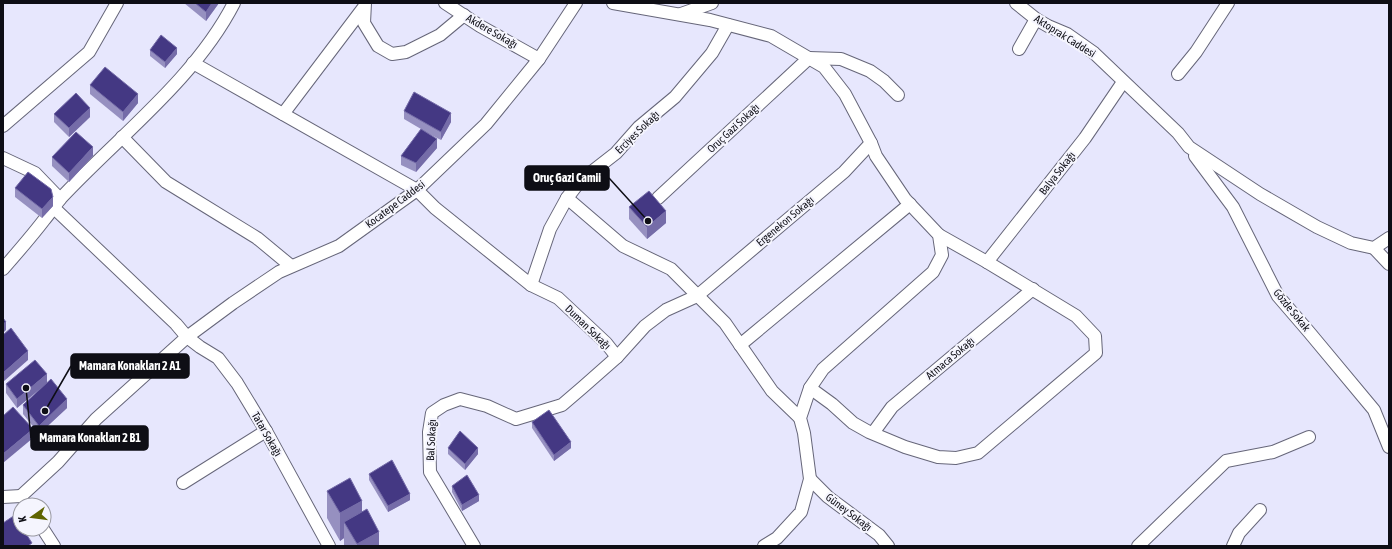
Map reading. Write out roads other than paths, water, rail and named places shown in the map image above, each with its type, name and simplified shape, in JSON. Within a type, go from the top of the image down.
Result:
[{"type":"street","points":[[3,126],[89,52],[117,3]]},
{"type":"street","points":[[3,269],[57,204],[194,63],[224,23],[234,3]]},
{"type":"street","name":"Akdere Sokağı","points":[[445,3],[480,26],[539,59]]},
{"type":"street","name":"Kocatepe Caddesi","points":[[27,497],[96,419],[187,337],[279,272],[339,246],[417,190],[486,124],[539,59],[576,3]]},
{"type":"street","points":[[613,3],[728,25],[771,36],[824,67],[845,94],[871,143],[876,156],[905,199],[939,235],[1033,289],[1076,316],[1095,336],[1096,353],[978,453],[956,458],[938,457],[872,433],[853,423],[832,404],[810,388]]},
{"type":"street","points":[[680,15],[712,3]]},
{"type":"street","name":"Aktoprak Caddesi","points":[[1016,3],[1036,19],[1067,34],[1094,53],[1147,103]]},
{"type":"street","points":[[1178,74],[1196,52],[1228,3]]},
{"type":"street","points":[[364,5],[364,22],[378,46],[392,54],[406,52],[440,35],[464,15]]},
{"type":"street","points":[[284,114],[364,5]]},
{"type":"street","points":[[1019,49],[1036,19]]},
{"type":"street","name":"Erciyes Sokağı","points":[[531,285],[550,229],[567,198],[580,181],[616,153],[639,127],[675,97],[712,53],[728,25]]},
{"type":"street","points":[[809,58],[841,59],[870,71],[884,81],[898,95]]},
{"type":"street","name":"Oruç Gazi Sokağı","points":[[658,198],[809,58]]},
{"type":"street","name":"Duman Sokağı","points":[[194,63],[417,190],[435,208],[531,285],[558,298],[606,343],[617,357],[645,326],[666,310],[697,296]]},
{"type":"street","name":"Balya Sokağı","points":[[987,262],[1085,138],[1123,82]]},
{"type":"street","name":"Gözde Sokak","points":[[1147,103],[1178,132],[1233,207],[1278,296],[1374,410],[1388,443]]},
{"type":"street","points":[[122,137],[166,182],[257,238],[291,266]]},
{"type":"street","name":"Ergenekon Sokağı","points":[[697,296],[844,172],[871,143]]},
{"type":"street","points":[[1189,147],[1260,194],[1317,227],[1351,243],[1374,248],[1389,264]]},
{"type":"street","name":"Tatar Sokağı","points":[[3,158],[35,173],[57,204],[176,324],[187,337],[218,358],[237,383],[266,430],[329,546]]},
{"type":"street","points":[[567,198],[623,246],[671,269],[725,323],[772,391],[800,418],[804,434],[810,479],[801,512],[777,538],[764,546]]},
{"type":"street","points":[[740,345],[910,204]]},
{"type":"street","points":[[800,418],[810,388],[823,369],[933,272],[942,255],[939,235]]},
{"type":"street","points":[[1374,248],[1389,238]]},
{"type":"street","name":"Atmaca Sokağı","points":[[872,433],[892,407],[1033,289]]},
{"type":"street","name":"Bal Sokağı","points":[[474,546],[430,472],[429,432],[432,413],[444,405],[460,399],[487,406],[516,419],[562,405],[617,357]]},
{"type":"street","points":[[183,483],[266,430]]},
{"type":"street","points":[[1138,546],[1226,461],[1273,452],[1309,437]]},
{"type":"street","name":"Güney Sokağı","points":[[810,479],[828,497],[879,535],[888,546]]},
{"type":"street","points":[[1233,546],[1240,533],[1260,510]]},
{"type":"street","points":[[48,537],[54,546]]},
{"type":"place","name":"Oruç Gazi Camii","points":[[648,221]]},
{"type":"place","name":"Mamara Konakları 2 B1","points":[[26,388]]},
{"type":"place","name":"Mamara Konakları 2 A1","points":[[45,411]]}]
